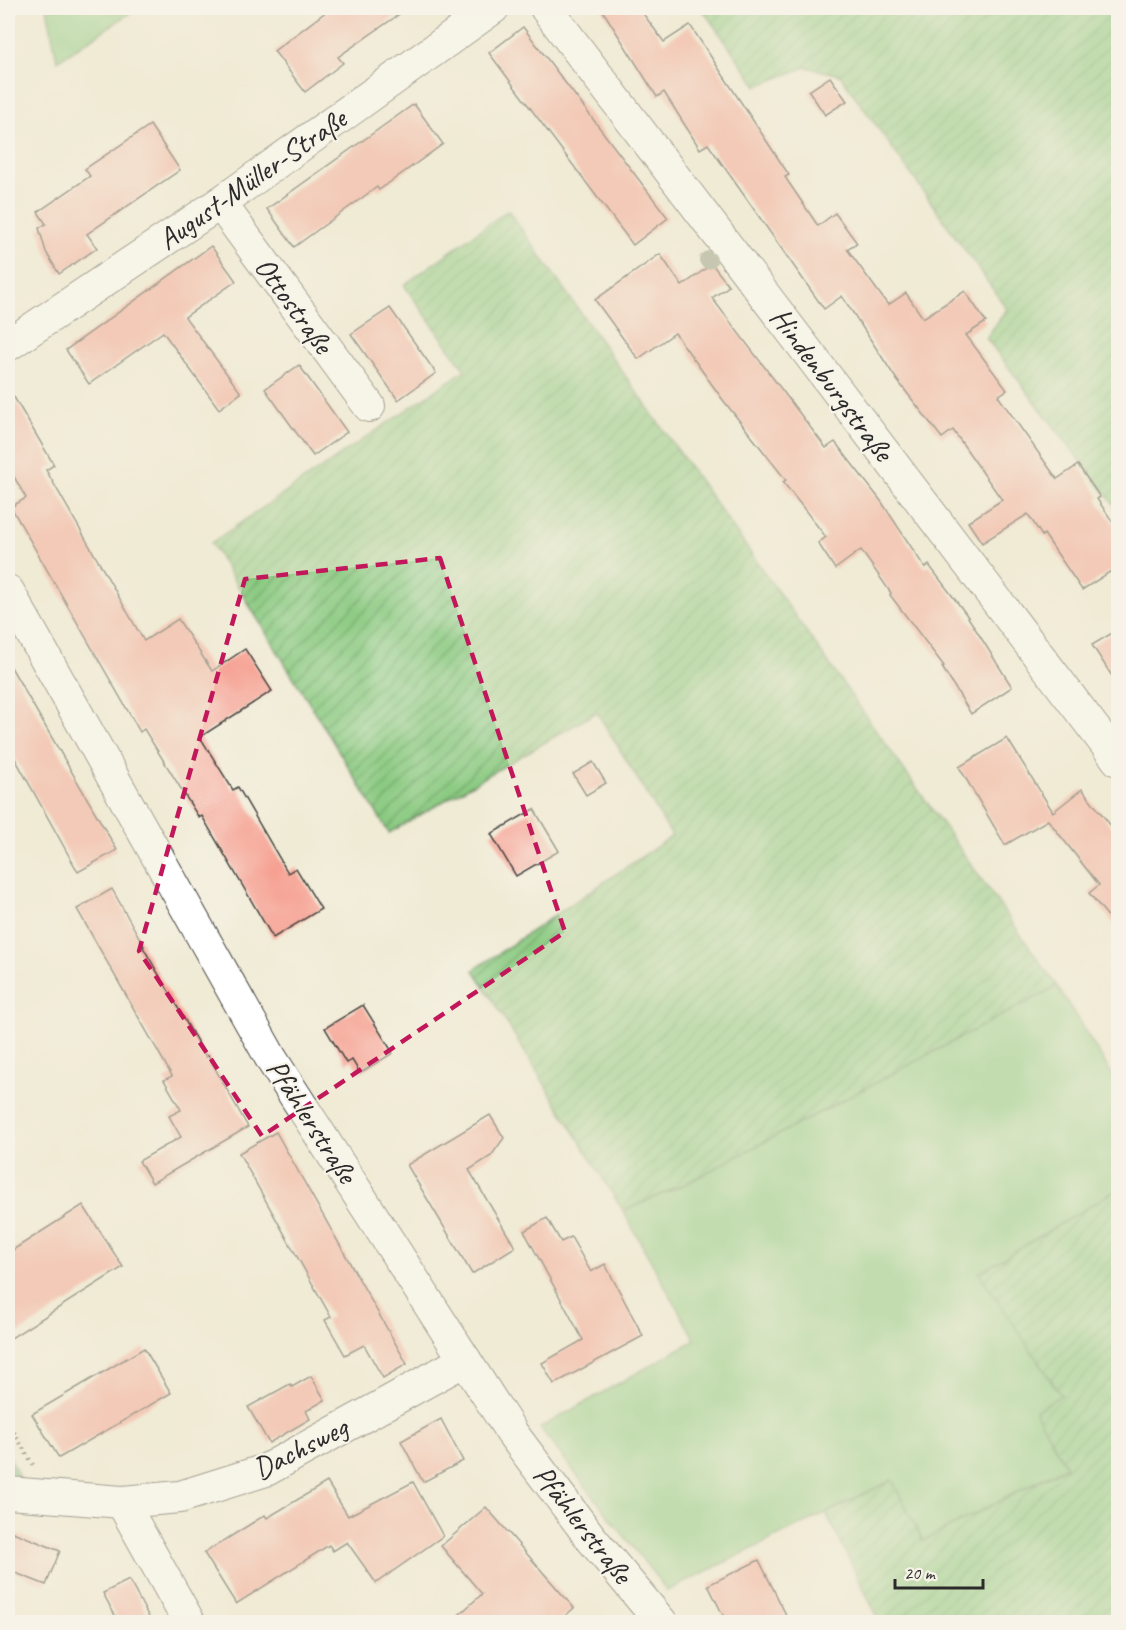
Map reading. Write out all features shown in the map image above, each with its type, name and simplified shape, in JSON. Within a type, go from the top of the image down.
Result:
[{"type":"street","name":"August-Müller-Straße","points":[[8,345],[220,203],[493,8]]},
{"type":"street","name":"Hindenburgstraße","points":[[546,8],[1119,760]]},
{"type":"street","name":"Ottostraße","points":[[220,203],[369,406]]},
{"type":"street","name":"Pfählerstraße","points":[[8,591],[272,1060],[512,1433],[591,1538],[661,1623]]},
{"type":"street","name":"Dachsweg","points":[[8,1493],[122,1502],[180,1497],[266,1470],[465,1360]]},
{"type":"street","points":[[122,1502],[189,1623]]},
{"type":"path","points":[[8,1422],[52,1497]]},
{"type":"highlighted area","points":[[440,558],[565,932],[262,1136],[139,951],[245,579]]},
{"type":"green space","points":[[47,8],[138,8],[57,61]]},
{"type":"green space","points":[[1118,8],[1118,510],[986,338],[1007,309],[840,75],[806,67],[757,86],[702,9]]},
{"type":"green space","points":[[508,210],[1057,986],[685,1184],[623,1211],[474,970],[672,836],[597,712],[389,833],[211,543],[465,370],[404,285]]},
{"type":"green space","points":[[1057,986],[1118,1084],[1118,1189],[980,1273],[1061,1395],[1036,1412],[1067,1466],[923,1541],[892,1480],[667,1591],[540,1428],[695,1340],[623,1211],[685,1184]]},
{"type":"green space","points":[[1118,1189],[1118,1622],[880,1622],[826,1513],[892,1480],[923,1541],[1066,1467],[1035,1411],[1061,1395],[979,1273]]},
{"type":"green space","points":[[8,1454],[20,1478],[8,1478]]},
{"type":"building","points":[[331,8],[408,8],[338,57],[343,63],[305,92],[274,51]]},
{"type":"building","points":[[601,8],[639,8],[664,42],[690,25],[789,175],[785,177],[818,226],[835,213],[857,243],[847,249],[888,305],[906,293],[923,318],[965,291],[986,322],[966,335],[1007,390],[998,396],[1057,479],[1078,465],[1100,497],[1097,499],[1119,531],[1119,566],[1082,590],[1028,514],[982,543],[968,522],[1002,500],[953,430],[942,438],[897,380],[842,296],[824,309],[708,144],[700,149],[664,92],[657,97]]},
{"type":"building","points":[[523,27],[668,218],[633,245],[489,53]]},
{"type":"building","points":[[830,77],[847,101],[825,115],[809,91]]},
{"type":"building","points":[[414,104],[443,144],[379,190],[377,187],[294,247],[267,209]]},
{"type":"building","points":[[150,125],[180,170],[87,234],[97,248],[59,274],[46,252],[39,228],[46,224],[38,212],[90,176],[85,169]]},
{"type":"building","points":[[211,246],[236,281],[185,317],[241,393],[219,409],[163,332],[89,384],[66,350]]},
{"type":"building","points":[[660,254],[682,286],[712,264],[729,286],[712,298],[826,448],[835,442],[881,501],[925,568],[929,565],[966,614],[1012,687],[971,714],[942,667],[944,666],[890,595],[891,593],[861,550],[835,569],[818,543],[826,537],[783,482],[786,480],[723,400],[675,333],[638,359],[595,300]]},
{"type":"building","points":[[390,308],[436,373],[398,400],[351,334]]},
{"type":"building","points":[[299,365],[347,432],[313,456],[265,389]]},
{"type":"building","points":[[8,387],[54,465],[46,470],[144,641],[178,619],[212,671],[245,649],[272,691],[200,737],[233,790],[238,787],[288,873],[296,868],[321,909],[273,938],[202,816],[199,818],[144,729],[140,732],[11,507],[26,498],[8,466]]},
{"type":"building","points":[[1119,629],[1119,687],[1092,645]]},
{"type":"building","points":[[8,662],[117,850],[78,872],[12,753],[8,753]]},
{"type":"building","points":[[1007,738],[1053,812],[1082,789],[1119,836],[1119,930],[1089,893],[1099,885],[1048,820],[1005,845],[959,767]]},
{"type":"building","points":[[593,762],[606,783],[586,795],[573,774]]},
{"type":"building","points":[[534,809],[559,851],[516,876],[491,834]]},
{"type":"building","points":[[112,889],[143,947],[248,1127],[152,1183],[139,1161],[181,1137],[169,1116],[181,1110],[164,1080],[172,1076],[77,909]]},
{"type":"building","points":[[363,1005],[393,1053],[360,1073],[352,1060],[346,1063],[325,1028]]},
{"type":"building","points":[[490,1115],[504,1138],[491,1156],[469,1170],[515,1247],[472,1274],[407,1165]]},
{"type":"building","points":[[276,1132],[407,1364],[383,1378],[364,1345],[345,1355],[325,1320],[331,1317],[239,1153]]},
{"type":"building","points":[[83,1205],[123,1267],[8,1340],[8,1253]]},
{"type":"building","points":[[547,1218],[561,1242],[571,1237],[591,1272],[605,1264],[643,1336],[554,1384],[542,1363],[583,1340],[524,1231]]},
{"type":"building","points":[[144,1348],[171,1393],[59,1458],[32,1414]]},
{"type":"building","points":[[311,1376],[325,1400],[306,1411],[310,1419],[269,1443],[248,1407],[290,1384],[292,1387]]},
{"type":"building","points":[[441,1419],[463,1461],[423,1482],[401,1441]]},
{"type":"building","points":[[327,1482],[348,1516],[413,1482],[443,1536],[376,1583],[347,1542],[333,1551],[329,1545],[236,1604],[204,1553],[265,1515],[267,1518]]},
{"type":"building","points":[[486,1507],[574,1608],[557,1623],[450,1623],[482,1594],[441,1546]]},
{"type":"building","points":[[8,1530],[60,1551],[46,1585],[8,1570]]},
{"type":"building","points":[[759,1560],[790,1623],[727,1623],[708,1585]]},
{"type":"building","points":[[129,1580],[152,1623],[119,1623],[103,1593]]}]
